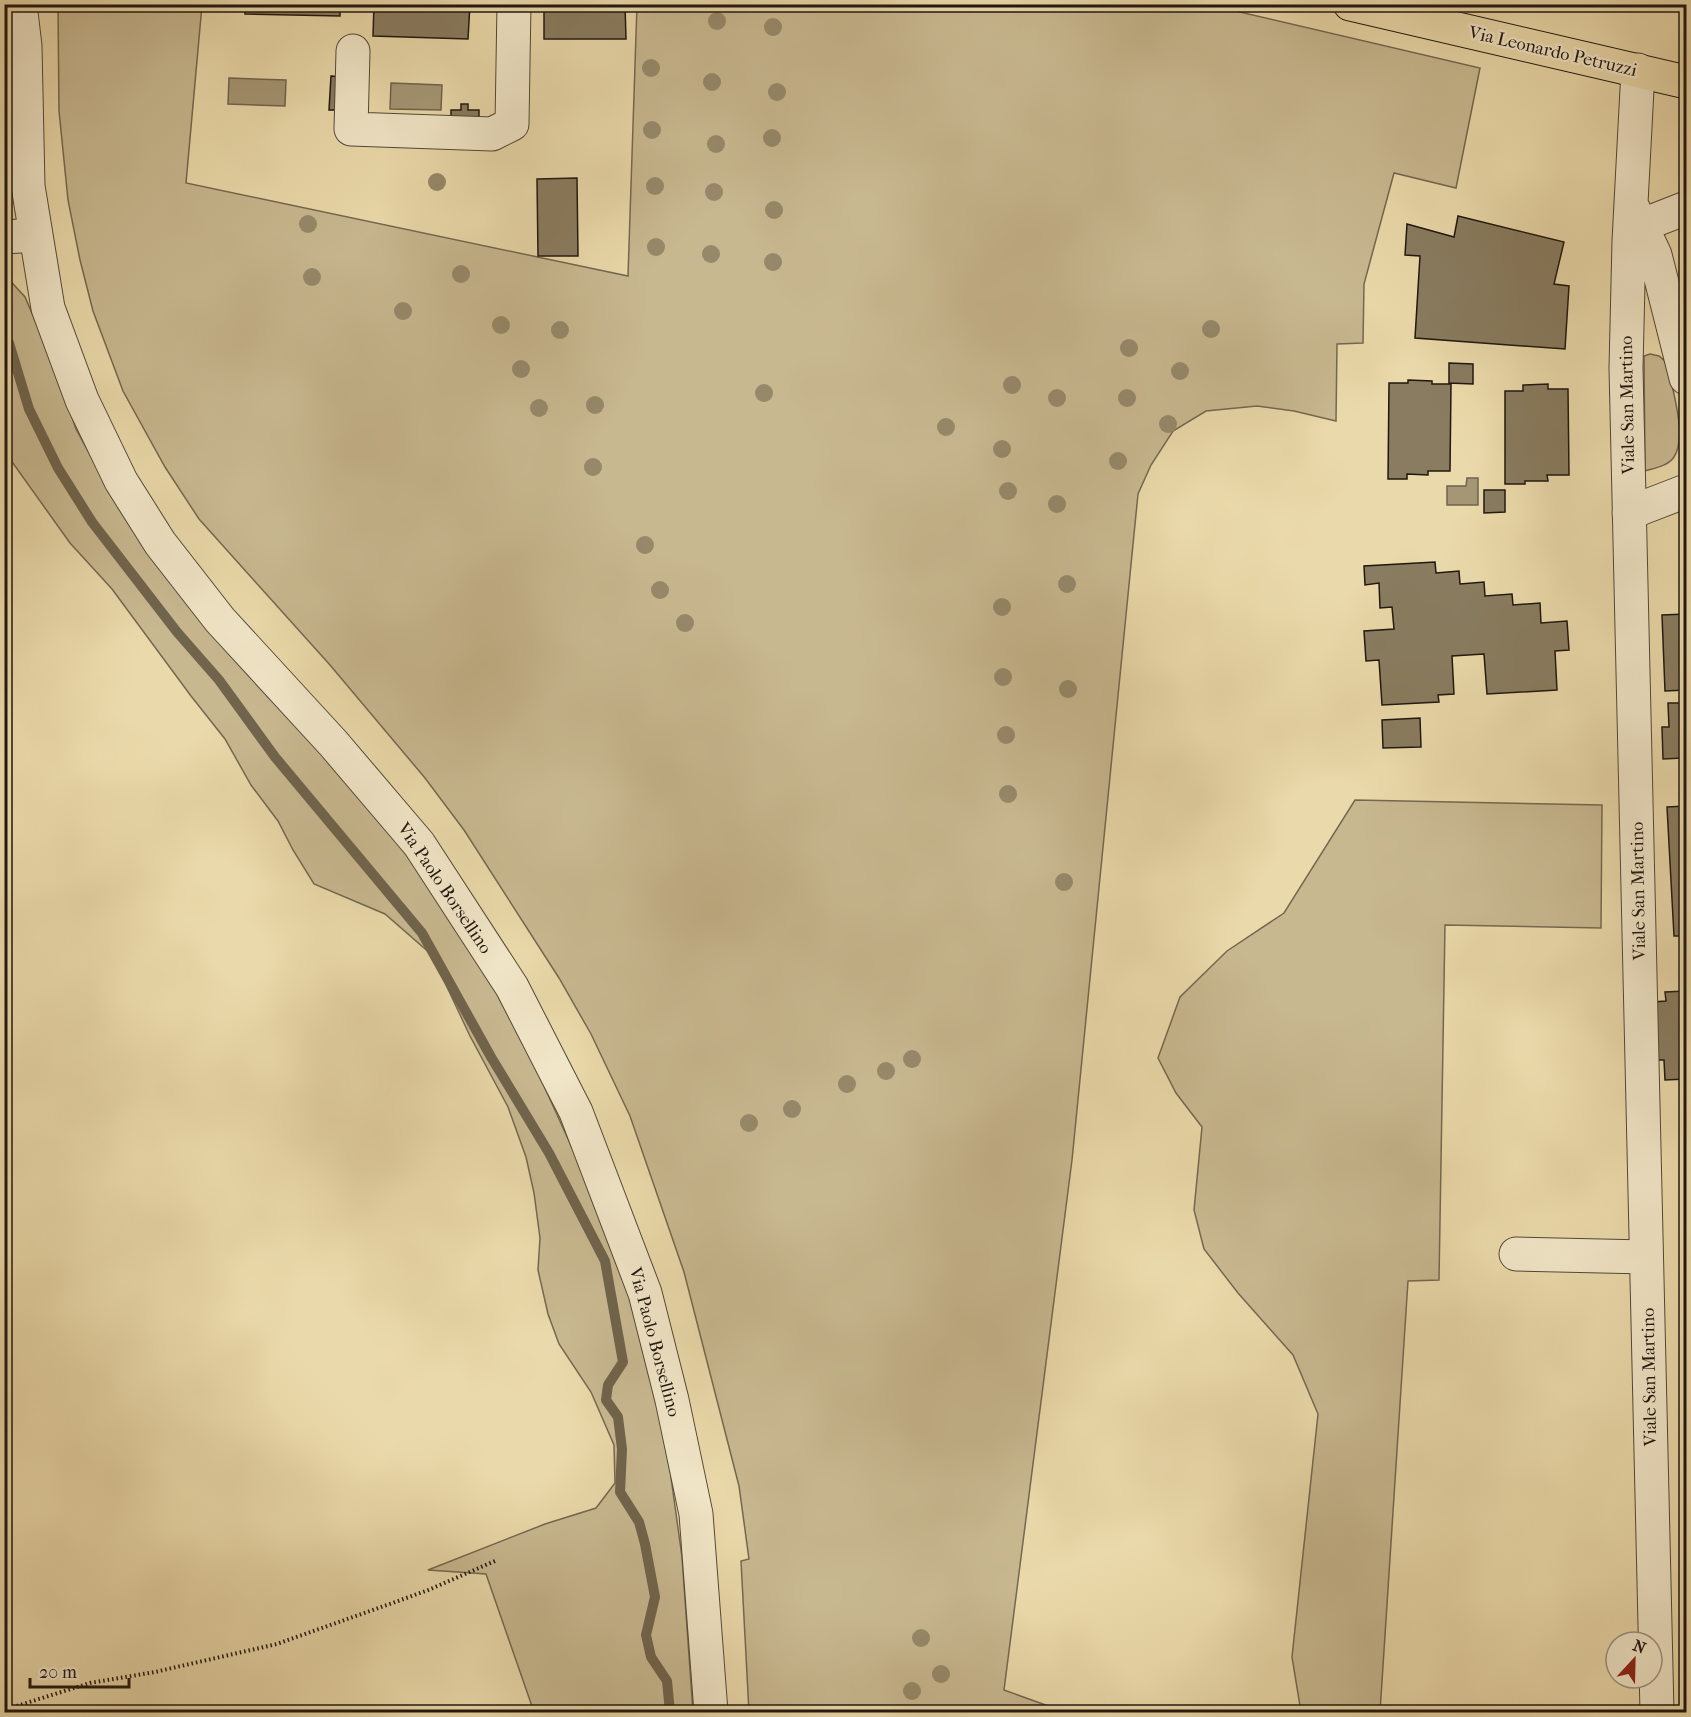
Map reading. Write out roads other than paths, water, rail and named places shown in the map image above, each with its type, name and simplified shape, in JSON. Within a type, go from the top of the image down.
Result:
[{"type":"main road","name":"Via Leonardo Petruzzi","points":[[1350,4],[1686,82]]},
{"type":"street","points":[[353,51],[351,129],[492,134],[512,124],[514,4]]},
{"type":"street","name":"Via Paolo Borsellino","points":[[23,13],[28,186],[20,236],[82,400],[121,482],[159,543],[220,620],[333,743],[419,844],[512,987],[576,1112],[645,1293],[672,1400],[696,1514],[711,1713]]},
{"type":"street","name":"Viale San Martino","points":[[1638,70],[1636,215],[1626,322],[1656,1713]]},
{"type":"street","points":[[1686,208],[1636,215],[1655,255],[1686,378]]},
{"type":"street","points":[[1626,322],[1671,323]]},
{"type":"street","points":[[1629,513],[1686,491]]},
{"type":"street","points":[[1516,1254],[1646,1257]]},
{"type":"waterway","points":[[4,338],[9,343],[29,409],[58,468],[92,522],[177,632],[219,680],[275,757],[422,933],[491,1057],[549,1153],[605,1261],[623,1362],[608,1385],[606,1400],[618,1417],[622,1449],[620,1492],[639,1522],[645,1544],[655,1597],[646,1635],[651,1657],[667,1681],[670,1712]]}]
